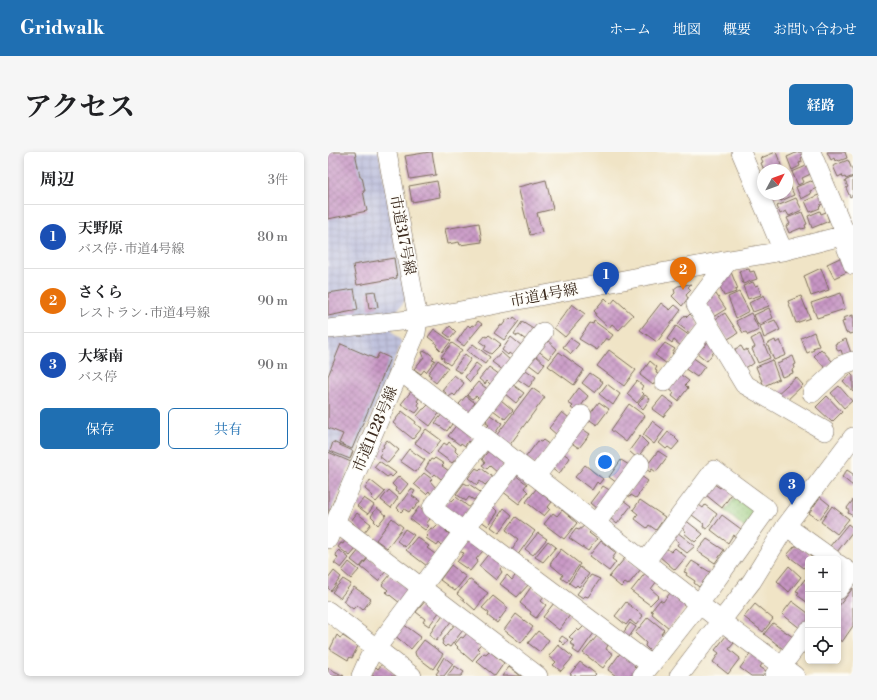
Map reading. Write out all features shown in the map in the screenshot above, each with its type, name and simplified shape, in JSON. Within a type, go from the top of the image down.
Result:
[{"type":"street","name":"市道317号線","points":[[387,152],[418,319]]},
{"type":"street","points":[[741,152],[783,251]]},
{"type":"street","points":[[811,152],[847,235],[853,265]]},
{"type":"street","name":"市道4号線","points":[[328,329],[418,319],[783,251],[847,235]]},
{"type":"street","points":[[729,260],[696,304],[744,384],[825,430]]},
{"type":"street","name":"市道1128号線","points":[[332,530],[416,333],[418,319]]},
{"type":"street","points":[[664,382],[708,324]]},
{"type":"street","points":[[543,332],[478,431],[432,508],[465,529],[646,671],[699,604],[767,509],[714,470],[645,562]]},
{"type":"street","points":[[812,393],[842,365],[853,361]]},
{"type":"street","points":[[400,371],[721,621],[784,673],[805,636]]},
{"type":"street","points":[[536,476],[582,415]]},
{"type":"street","points":[[679,676],[752,581],[786,526],[853,437]]},
{"type":"street","points":[[361,676],[369,658],[376,648],[516,461]]},
{"type":"street","points":[[596,523],[640,464]]},
{"type":"street","points":[[786,526],[828,556]]},
{"type":"street","points":[[332,530],[421,588],[538,676]]},
{"type":"street","points":[[841,566],[851,573],[841,586]]},
{"type":"street","points":[[328,611],[412,676]]},
{"type":"shaded area","points":[[328,152],[379,152],[406,299],[397,311],[392,331],[402,342],[328,518]]},
{"type":"green space","points":[[738,493],[758,507],[747,530],[725,511]]},
{"type":"building","points":[[328,152],[355,152],[360,177],[362,177],[365,191],[363,191],[367,211],[328,219]]},
{"type":"building","points":[[432,152],[436,175],[410,179],[405,156]]},
{"type":"building","points":[[776,152],[781,164],[761,164],[763,162],[761,158]]},
{"type":"building","points":[[798,152],[803,152],[804,156],[801,158],[802,162],[799,163],[800,166],[793,170],[793,164],[790,164],[787,157]]},
{"type":"building","points":[[827,152],[845,152],[847,158],[839,161],[835,161],[834,158],[831,160]]},
{"type":"building","points":[[848,160],[853,176],[846,179],[845,177],[843,178],[842,175],[838,177],[833,166]]},
{"type":"building","points":[[811,164],[815,172],[802,178],[804,182],[798,185],[793,172]]},
{"type":"building","points":[[853,177],[853,195],[850,197],[845,181]]},
{"type":"building","points":[[546,180],[553,209],[537,213],[542,232],[530,235],[518,187]]},
{"type":"building","points":[[437,181],[440,197],[412,202],[409,186]]},
{"type":"building","points":[[814,181],[817,188],[810,191],[811,194],[801,199],[796,187]]},
{"type":"building","points":[[823,193],[827,202],[820,205],[820,208],[810,212],[805,201]]},
{"type":"building","points":[[796,198],[802,210],[789,216],[786,211],[780,214],[777,206]]},
{"type":"building","points":[[820,211],[821,214],[826,212],[829,221],[812,228],[808,216]]},
{"type":"building","points":[[802,212],[807,224],[805,225],[806,228],[801,228],[789,233],[786,226],[790,224],[787,218]]},
{"type":"building","points":[[479,223],[482,242],[460,245],[459,242],[448,244],[445,229]]},
{"type":"building","points":[[842,257],[849,271],[834,278],[827,264]]},
{"type":"building","points":[[394,258],[397,278],[357,285],[353,265]]},
{"type":"building","points":[[821,268],[829,290],[811,296],[804,276]]},
{"type":"building","points":[[749,269],[750,272],[754,271],[757,279],[743,284],[739,271]]},
{"type":"building","points":[[731,272],[738,289],[735,290],[736,292],[724,296],[718,282]]},
{"type":"building","points":[[753,282],[755,286],[758,285],[761,295],[748,299],[743,286]]},
{"type":"building","points":[[691,284],[688,287],[691,290],[686,295],[688,298],[682,306],[672,296],[675,293],[674,289],[678,286]]},
{"type":"building","points":[[354,289],[358,310],[328,316],[328,293]]},
{"type":"building","points":[[375,291],[378,307],[369,309],[367,292]]},
{"type":"building","points":[[739,292],[749,311],[736,318],[728,297]]},
{"type":"building","points":[[841,293],[845,309],[817,318],[811,303]]},
{"type":"building","points":[[716,294],[726,309],[713,317],[704,301]]},
{"type":"building","points":[[764,295],[769,306],[753,312],[749,303]]},
{"type":"building","points":[[801,296],[810,318],[796,323],[788,301]]},
{"type":"building","points":[[605,298],[611,304],[615,299],[633,315],[619,330],[612,324],[609,328],[595,315],[596,313],[594,311]]},
{"type":"building","points":[[661,303],[670,310],[675,305],[681,310],[657,342],[640,330]]},
{"type":"building","points":[[572,304],[585,314],[565,337],[554,328]]},
{"type":"building","points":[[769,308],[773,318],[758,325],[754,315]]},
{"type":"building","points":[[725,313],[738,333],[728,339],[714,320]]},
{"type":"building","points":[[751,313],[759,330],[748,335],[746,332],[743,333],[736,321]]},
{"type":"building","points":[[690,314],[698,320],[696,323],[699,325],[691,334],[678,324],[685,315],[687,317]]},
{"type":"building","points":[[853,315],[853,333],[849,334],[848,332],[846,333],[842,322],[845,321],[843,318]]},
{"type":"building","points":[[514,317],[519,321],[504,340],[494,333],[507,319],[509,320],[510,318],[512,320]]},
{"type":"building","points":[[775,320],[780,330],[764,338],[760,326]]},
{"type":"building","points":[[478,321],[482,324],[464,346],[457,341],[468,325],[470,327],[472,325],[474,326]]},
{"type":"building","points":[[594,321],[613,335],[609,340],[606,338],[597,350],[579,339],[590,323],[593,324]]},
{"type":"building","points":[[522,322],[535,330],[526,340],[519,335],[517,336],[514,334]]},
{"type":"building","points":[[450,326],[456,332],[451,338],[444,333]]},
{"type":"building","points":[[676,326],[690,336],[682,347],[674,340],[672,343],[667,339]]},
{"type":"building","points":[[434,329],[451,341],[442,352],[436,346],[437,344],[428,337]]},
{"type":"building","points":[[814,332],[819,346],[813,348],[814,350],[807,353],[801,338]]},
{"type":"building","points":[[760,334],[770,358],[758,363],[752,349],[755,347],[751,339]]},
{"type":"building","points":[[489,335],[501,344],[491,354],[484,350],[486,346],[480,342],[485,336],[487,337]]},
{"type":"building","points":[[511,337],[522,346],[513,356],[509,353],[508,355],[502,350]]},
{"type":"building","points":[[570,338],[579,344],[571,354],[563,347]]},
{"type":"building","points":[[546,339],[557,349],[549,359],[537,350]]},
{"type":"building","points":[[846,339],[851,353],[843,356],[841,350],[838,351],[835,344]]},
{"type":"building","points":[[775,340],[776,343],[780,340],[786,355],[774,360],[767,344]]},
{"type":"building","points":[[708,342],[716,349],[707,361],[697,353],[702,346],[704,347]]},
{"type":"building","points":[[452,343],[462,350],[450,365],[443,360],[444,358],[441,357]]},
{"type":"building","points":[[665,343],[675,349],[672,353],[674,355],[667,364],[655,355]]},
{"type":"building","points":[[341,344],[376,359],[379,353],[390,358],[352,449],[339,443],[343,434],[328,428],[328,376]]},
{"type":"building","points":[[473,344],[490,357],[485,364],[467,351]]},
{"type":"building","points":[[741,346],[744,351],[747,349],[754,363],[743,369],[734,353],[736,352],[735,349]]},
{"type":"building","points":[[821,349],[833,362],[826,369],[814,356]]},
{"type":"building","points":[[609,350],[636,370],[624,386],[597,366]]},
{"type":"building","points":[[426,351],[434,357],[432,359],[435,360],[426,372],[424,370],[421,374],[414,369],[424,357],[422,352]]},
{"type":"building","points":[[501,352],[511,361],[504,371],[492,362]]},
{"type":"building","points":[[559,352],[584,370],[574,385],[548,366]]},
{"type":"building","points":[[465,354],[471,359],[461,373],[454,369]]},
{"type":"building","points":[[534,354],[545,364],[539,372],[527,363]]},
{"type":"building","points":[[793,356],[796,364],[794,365],[795,368],[792,370],[793,373],[782,377],[777,364]]},
{"type":"building","points":[[692,357],[705,366],[697,377],[684,368]]},
{"type":"building","points":[[438,360],[448,368],[436,383],[428,374]]},
{"type":"building","points":[[772,360],[779,379],[764,386],[756,367]]},
{"type":"building","points":[[650,361],[657,367],[655,370],[657,371],[656,373],[660,375],[653,385],[640,375]]},
{"type":"building","points":[[476,363],[481,367],[470,382],[465,377]]},
{"type":"building","points":[[489,367],[500,375],[492,386],[487,381],[485,384],[479,379]]},
{"type":"building","points":[[523,368],[536,377],[529,387],[516,378]]},
{"type":"building","points":[[590,373],[603,382],[595,393],[582,383]]},
{"type":"building","points":[[851,374],[853,376],[853,392],[843,381]]},
{"type":"building","points":[[454,375],[464,383],[455,396],[453,394],[447,398],[445,395],[446,393],[442,390]]},
{"type":"building","points":[[681,375],[689,381],[685,385],[688,388],[678,401],[672,396],[674,393],[669,389]]},
{"type":"building","points":[[796,377],[803,385],[784,403],[776,395]]},
{"type":"building","points":[[637,381],[643,386],[641,389],[644,394],[637,403],[627,394]]},
{"type":"building","points":[[478,382],[490,391],[480,400],[476,396],[472,399],[467,395]]},
{"type":"building","points":[[512,384],[524,393],[516,403],[505,394]]},
{"type":"building","points":[[607,384],[620,394],[613,405],[599,394]]},
{"type":"building","points":[[839,386],[852,401],[844,408],[831,393]]},
{"type":"building","points":[[532,388],[545,397],[509,446],[496,436]]},
{"type":"building","points":[[579,388],[588,396],[577,412],[571,408],[573,406],[568,403]]},
{"type":"building","points":[[413,389],[421,395],[417,401],[420,408],[416,413],[401,404]]},
{"type":"building","points":[[645,395],[650,399],[643,409],[638,404]]},
{"type":"building","points":[[466,396],[478,405],[469,416],[459,407],[461,406],[459,404]]},
{"type":"building","points":[[663,396],[674,404],[663,417],[652,409]]},
{"type":"building","points":[[827,396],[842,412],[832,422],[816,407]]},
{"type":"building","points":[[501,400],[513,410],[505,419],[493,410]]},
{"type":"building","points":[[599,402],[609,409],[597,425],[587,418]]},
{"type":"building","points":[[429,404],[440,412],[430,426],[417,416]]},
{"type":"building","points":[[629,404],[645,416],[626,442],[611,430]]},
{"type":"building","points":[[402,411],[416,422],[415,424],[422,428],[413,439],[393,423]]},
{"type":"building","points":[[562,412],[569,418],[558,436],[549,428]]},
{"type":"building","points":[[443,413],[454,421],[447,431],[435,423]]},
{"type":"building","points":[[490,415],[502,423],[494,435],[487,427],[489,425],[486,423],[486,420]]},
{"type":"building","points":[[652,421],[664,430],[654,444],[643,435]]},
{"type":"building","points":[[458,423],[473,439],[470,443],[468,441],[465,446],[461,443],[460,445],[448,436]]},
{"type":"building","points":[[581,428],[590,434],[579,448],[570,442]]},
{"type":"building","points":[[426,429],[441,440],[430,454],[415,443]]},
{"type":"building","points":[[668,432],[676,437],[675,438],[679,442],[672,450],[668,447],[666,449],[659,443]]},
{"type":"building","points":[[640,436],[648,444],[637,458],[629,451]]},
{"type":"building","points":[[387,440],[399,450],[388,463],[379,456],[382,452],[380,450],[384,447],[383,445]]},
{"type":"building","points":[[543,440],[550,445],[535,465],[525,458],[538,441],[541,442]]},
{"type":"building","points":[[333,442],[353,451],[350,459],[330,451]]},
{"type":"building","points":[[449,442],[456,448],[455,451],[459,455],[452,463],[437,452],[444,443],[447,445]]},
{"type":"building","points":[[409,449],[425,460],[416,472],[400,461]]},
{"type":"building","points":[[489,450],[503,462],[502,464],[504,465],[498,473],[490,466],[487,469],[482,465],[485,463],[482,459]]},
{"type":"building","points":[[658,451],[667,457],[656,472],[652,469],[650,472],[645,468]]},
{"type":"building","points":[[328,452],[351,462],[328,515]]},
{"type":"building","points":[[563,453],[570,458],[559,474],[551,468]]},
{"type":"building","points":[[435,458],[444,464],[442,466],[449,471],[445,478],[443,477],[441,479],[435,474],[433,476],[425,469],[431,459],[433,460]]},
{"type":"building","points":[[621,460],[629,465],[617,483],[609,477]]},
{"type":"building","points":[[379,461],[396,473],[392,477],[390,475],[387,477],[374,467]]},
{"type":"building","points":[[604,461],[609,466],[604,471],[599,467]]},
{"type":"building","points":[[585,465],[603,479],[599,484],[597,482],[592,490],[575,477]]},
{"type":"building","points":[[476,468],[479,470],[481,468],[494,478],[491,483],[489,481],[485,485],[480,481],[477,485],[468,478]]},
{"type":"building","points":[[847,470],[853,474],[853,486],[842,477]]},
{"type":"building","points":[[424,473],[432,479],[430,481],[436,488],[431,494],[429,491],[426,494],[414,484]]},
{"type":"building","points":[[515,475],[527,484],[524,488],[528,492],[519,504],[502,491]]},
{"type":"building","points":[[399,476],[408,484],[400,494],[395,491],[396,488],[392,484]]},
{"type":"building","points":[[641,476],[648,481],[636,498],[631,495],[630,497],[627,495]]},
{"type":"building","points":[[370,480],[385,492],[376,502],[371,498],[373,496],[365,489]]},
{"type":"building","points":[[464,483],[469,484],[483,494],[479,498],[477,496],[474,500],[469,497],[466,501],[456,494]]},
{"type":"building","points":[[714,484],[720,488],[723,484],[733,492],[722,508],[706,495]]},
{"type":"building","points":[[603,486],[611,491],[597,509],[590,503]]},
{"type":"building","points":[[411,489],[415,491],[412,496],[420,501],[413,510],[412,508],[409,512],[404,509],[401,512],[397,508]]},
{"type":"building","points":[[536,489],[552,502],[548,507],[550,509],[544,516],[526,502]]},
{"type":"building","points":[[389,490],[398,498],[391,508],[381,500]]},
{"type":"building","points":[[456,497],[470,508],[461,519],[444,506],[449,499],[452,501]]},
{"type":"building","points":[[820,497],[830,505],[819,520],[809,513]]},
{"type":"building","points":[[364,498],[374,505],[368,514],[357,506]]},
{"type":"building","points":[[623,500],[631,506],[617,524],[610,518]]},
{"type":"building","points":[[640,500],[665,517],[656,530],[649,525],[647,528],[635,519],[638,514],[633,510]]},
{"type":"building","points":[[853,500],[853,516],[848,513],[849,511],[847,508]]},
{"type":"building","points":[[699,505],[703,508],[705,505],[717,514],[707,529],[703,527],[704,524],[692,515]]},
{"type":"building","points":[[492,506],[498,512],[488,526],[481,521]]},
{"type":"building","points":[[832,506],[849,519],[837,534],[821,522]]},
{"type":"building","points":[[419,507],[428,513],[427,515],[430,519],[426,524],[429,526],[425,530],[410,519]]},
{"type":"building","points":[[377,508],[386,515],[378,525],[371,516]]},
{"type":"building","points":[[504,508],[512,515],[499,533],[491,527]]},
{"type":"building","points":[[562,510],[577,523],[564,539],[544,524],[553,513],[557,516]]},
{"type":"building","points":[[357,513],[371,524],[363,534],[351,521]]},
{"type":"building","points":[[722,515],[741,529],[736,537],[733,535],[728,543],[711,530]]},
{"type":"building","points":[[516,517],[535,531],[517,556],[511,551],[518,539],[506,530]]},
{"type":"building","points":[[392,518],[403,527],[387,548],[376,540]]},
{"type":"building","points":[[684,519],[703,534],[695,542],[684,533],[686,531],[679,526]]},
{"type":"building","points":[[439,524],[445,528],[450,535],[442,546],[439,543],[437,546],[426,538],[428,536],[426,534],[431,528],[434,529]]},
{"type":"building","points":[[848,524],[853,528],[853,531],[837,552],[830,546]]},
{"type":"building","points":[[584,526],[591,531],[589,533],[597,539],[588,551],[569,538],[576,529],[579,530]]},
{"type":"building","points":[[405,529],[414,535],[405,547],[397,541]]},
{"type":"building","points":[[677,532],[695,546],[687,553],[677,545],[679,542],[673,537]]},
{"type":"building","points":[[538,533],[547,539],[533,555],[525,549]]},
{"type":"building","points":[[417,537],[429,546],[427,548],[435,554],[427,566],[406,550]]},
{"type":"building","points":[[346,539],[357,548],[350,556],[338,547],[341,543],[343,544]]},
{"type":"building","points":[[467,539],[483,551],[476,559],[478,561],[470,571],[457,562],[464,553],[458,551]]},
{"type":"building","points":[[707,539],[724,550],[715,563],[697,551]]},
{"type":"building","points":[[548,541],[556,547],[543,562],[535,557]]},
{"type":"building","points":[[601,541],[616,553],[612,559],[616,562],[609,571],[589,556]]},
{"type":"building","points":[[800,543],[810,556],[805,556],[804,568],[787,555],[795,546],[798,546]]},
{"type":"building","points":[[666,548],[671,552],[675,548],[686,557],[675,570],[659,556]]},
{"type":"building","points":[[561,549],[580,564],[567,582],[561,578],[563,575],[550,564]]},
{"type":"building","points":[[339,550],[349,558],[341,568],[334,563],[338,558],[336,556]]},
{"type":"building","points":[[359,550],[368,557],[360,567],[351,560]]},
{"type":"building","points":[[490,552],[504,564],[500,569],[502,572],[496,580],[479,566]]},
{"type":"building","points":[[369,557],[386,571],[378,581],[361,567]]},
{"type":"building","points":[[625,558],[641,569],[628,585],[625,583],[621,587],[609,577]]},
{"type":"building","points":[[692,561],[710,572],[699,587],[694,583],[695,581],[686,575],[687,573],[684,572]]},
{"type":"building","points":[[349,562],[359,570],[351,579],[342,571]]},
{"type":"building","points":[[451,565],[466,577],[455,591],[440,580]]},
{"type":"building","points":[[789,566],[801,577],[789,592],[777,581]]},
{"type":"building","points":[[580,567],[589,574],[579,587],[577,585],[575,587],[569,583]]},
{"type":"building","points":[[334,571],[341,577],[331,591],[328,588],[328,579]]},
{"type":"building","points":[[646,572],[657,581],[651,589],[659,596],[650,605],[631,591]]},
{"type":"building","points":[[517,573],[530,583],[517,597],[500,584],[507,575],[512,580]]},
{"type":"building","points":[[390,575],[410,590],[400,603],[386,592],[388,590],[382,585]]},
{"type":"building","points":[[591,575],[600,579],[588,597],[585,596],[583,598],[577,594]]},
{"type":"building","points":[[343,579],[351,584],[340,598],[332,592]]},
{"type":"building","points":[[469,579],[488,593],[475,610],[457,594]]},
{"type":"building","points":[[805,579],[805,601],[797,595],[799,592],[796,591]]},
{"type":"building","points":[[354,587],[371,599],[363,610],[357,605],[353,609],[343,601]]},
{"type":"building","points":[[531,587],[545,596],[541,601],[546,605],[536,618],[520,603]]},
{"type":"building","points":[[853,588],[853,626],[842,642],[841,641],[841,603]]},
{"type":"building","points":[[670,593],[686,606],[669,628],[652,614],[653,612],[651,611],[660,600],[663,602]]},
{"type":"building","points":[[493,596],[508,608],[497,623],[488,616],[489,613],[482,608]]},
{"type":"building","points":[[426,600],[440,611],[429,626],[423,622],[425,619],[416,612]]},
{"type":"building","points":[[792,601],[805,611],[805,624],[801,629],[782,614]]},
{"type":"building","points":[[626,602],[643,616],[636,625],[630,620],[626,625],[615,616]]},
{"type":"building","points":[[554,603],[570,615],[559,630],[543,617]]},
{"type":"building","points":[[755,604],[773,619],[763,632],[744,617]]},
{"type":"building","points":[[444,613],[452,620],[436,641],[429,635]]},
{"type":"building","points":[[516,614],[533,627],[521,643],[504,630]]},
{"type":"building","points":[[648,617],[664,630],[661,634],[664,637],[651,652],[645,646],[646,643],[635,633]]},
{"type":"building","points":[[630,623],[636,627],[627,640],[621,636]]},
{"type":"building","points":[[773,623],[793,637],[783,649],[764,634]]},
{"type":"building","points":[[403,624],[421,637],[411,649],[394,635]]},
{"type":"building","points":[[455,624],[463,630],[450,647],[447,645],[445,647],[442,644],[442,641]]},
{"type":"building","points":[[584,626],[594,633],[579,654],[573,650],[575,647],[570,643],[573,640],[569,637],[577,629],[579,631]]},
{"type":"building","points":[[538,631],[549,640],[540,652],[528,643]]},
{"type":"building","points":[[467,633],[481,644],[477,648],[480,651],[472,661],[457,648],[458,647],[455,644]]},
{"type":"building","points":[[337,635],[340,638],[343,636],[358,646],[352,658],[350,657],[348,660],[330,649]]},
{"type":"building","points":[[562,636],[568,640],[564,645],[559,640]]},
{"type":"building","points":[[597,636],[608,645],[606,649],[613,654],[603,668],[583,653]]},
{"type":"building","points":[[726,636],[734,643],[729,649],[740,658],[728,674],[713,662],[719,653],[715,650]]},
{"type":"building","points":[[424,640],[443,654],[433,669],[416,656],[415,652]]},
{"type":"building","points":[[558,645],[573,657],[561,671],[553,665],[556,662],[549,656]]},
{"type":"building","points":[[489,651],[504,663],[495,676],[476,661],[484,653],[486,654]]},
{"type":"building","points":[[621,652],[636,663],[634,666],[638,670],[633,676],[616,676],[608,670]]},
{"type":"building","points":[[751,653],[763,663],[760,667],[766,671],[762,676],[751,676],[740,668]]},
{"type":"building","points":[[444,657],[453,664],[444,676],[439,676],[436,674],[439,670],[437,669]]},
{"type":"building","points":[[580,662],[596,674],[594,676],[573,676],[570,674]]},
{"type":"building","points":[[382,664],[397,676],[369,675],[376,667],[378,669]]},
{"type":"building","points":[[455,666],[464,672],[461,676],[447,676]]},
{"type":"building","points":[[509,667],[521,676],[502,676]]},
{"type":"building","points":[[328,668],[344,676],[328,676]]},
{"type":"place","name":"さくら","points":[[683,290]]},
{"type":"place","name":"天野原","points":[[606,295]]},
{"type":"place","name":"大塚南","points":[[792,505]]}]
